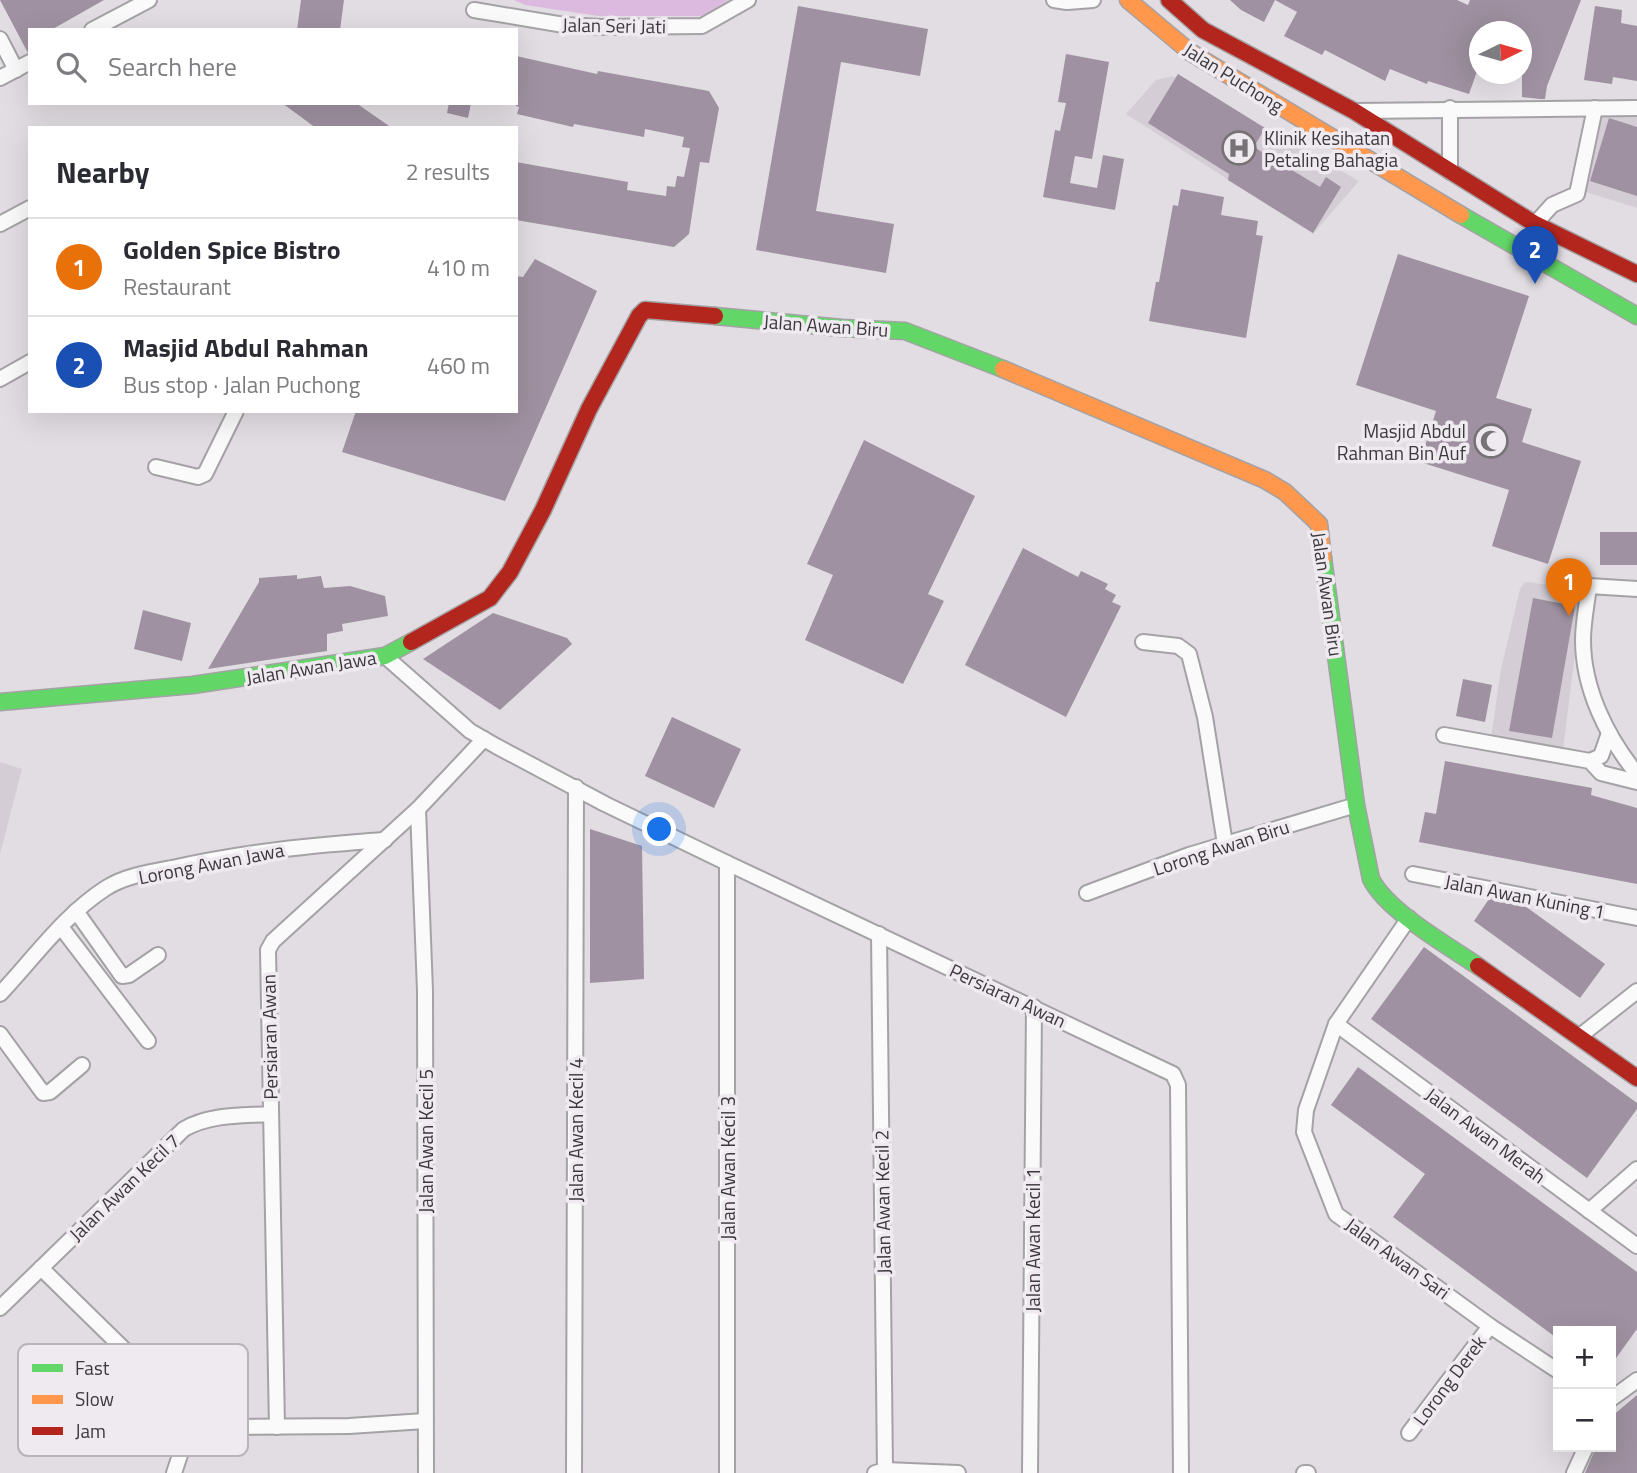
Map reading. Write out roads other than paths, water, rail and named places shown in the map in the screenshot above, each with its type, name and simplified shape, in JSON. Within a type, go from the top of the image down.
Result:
[{"type":"street","points":[[95,28],[124,6],[149,0]]},
{"type":"street","name":"Jalan Seri Jati","points":[[474,10],[564,25],[702,26],[748,0]]},
{"type":"street","points":[[1054,0],[1093,0]]},
{"type":"street","name":"Jalan Puchong","points":[[1128,0],[1191,52],[1427,195],[1637,316]]},
{"type":"street","name":"Jalan Puchong","points":[[1169,0],[1203,30],[1354,111],[1535,224],[1637,274]]},
{"type":"street","points":[[0,39],[23,66],[0,78]]},
{"type":"street","points":[[1450,108],[1450,172]]},
{"type":"street","points":[[1535,224],[1552,205],[1577,194],[1595,108]]},
{"type":"street","points":[[1354,111],[1637,108]]},
{"type":"street","points":[[0,224],[28,209]]},
{"type":"street","name":"Jalan Awan Jawa","points":[[0,702],[193,685],[385,656],[490,598],[516,559],[589,410],[639,316],[645,310]]},
{"type":"street","name":"Jalan Awan Biru","points":[[645,310],[907,331],[1070,396],[1265,480],[1285,492],[1319,524],[1356,805],[1372,883],[1409,918],[1637,1078]]},
{"type":"street","points":[[0,379],[28,363]]},
{"type":"street","points":[[156,467],[194,476],[205,474],[235,413]]},
{"type":"street","points":[[1637,589],[1589,586],[1583,641],[1591,694],[1617,750],[1637,774]]},
{"type":"street","points":[[1143,642],[1178,646],[1189,654],[1205,717],[1225,844]]},
{"type":"street","name":"Persiaran Awan","points":[[385,656],[470,731],[484,739],[727,863],[1169,1071],[1177,1081],[1181,1473]]},
{"type":"street","points":[[1590,761],[1601,755],[1609,733]]},
{"type":"street","points":[[1444,735],[1590,761],[1601,773],[1637,782]]},
{"type":"street","name":"Persiaran Awan","points":[[277,1427],[269,947],[418,809],[484,739]]},
{"type":"street","name":"Jalan Awan Kecil 4","points":[[574,1473],[576,787]]},
{"type":"street","name":"Lorong Awan Biru","points":[[1087,893],[1189,855],[1356,805]]},
{"type":"street","name":"Jalan Awan Kecil 5","points":[[418,809],[425,991],[426,1473]]},
{"type":"street","name":"Lorong Awan Jawa","points":[[0,994],[76,911],[109,886],[149,873],[237,855],[319,844],[385,840]]},
{"type":"street","name":"Jalan Awan Kecil 3","points":[[727,863],[727,1473]]},
{"type":"street","name":"Jalan Awan Kuning 1","points":[[1413,874],[1637,918]]},
{"type":"street","points":[[76,911],[122,976],[129,975],[158,955]]},
{"type":"street","name":"Jalan Awan Sari","points":[[1409,918],[1336,1024],[1306,1110],[1304,1132],[1336,1214],[1490,1326],[1553,1368]]},
{"type":"street","points":[[61,927],[148,1041]]},
{"type":"street","name":"Jalan Awan Kecil 2","points":[[879,934],[880,1472]]},
{"type":"street","points":[[1580,1036],[1637,991]]},
{"type":"street","name":"Jalan Awan Kecil 1","points":[[1030,1473],[1034,1007]]},
{"type":"street","name":"Jalan Awan Merah","points":[[1336,1024],[1637,1246]]},
{"type":"street","points":[[0,1034],[43,1093],[50,1092],[82,1065]]},
{"type":"street","name":"Jalan Awan Kecil 7","points":[[0,1308],[184,1129],[219,1116],[271,1114]]},
{"type":"street","points":[[1589,1211],[1637,1169]]},
{"type":"street","points":[[41,1268],[119,1344]]},
{"type":"street","name":"Lorong Derek","points":[[1409,1433],[1490,1326]]},
{"type":"street","points":[[1616,1395],[1637,1380]]},
{"type":"street","points":[[248,1427],[349,1426],[425,1421]]},
{"type":"street","points":[[1574,1473],[1584,1452]]},
{"type":"street","points":[[174,1473],[180,1456]]},
{"type":"street","points":[[880,1472],[958,1473]]},
{"type":"place","name":"Klinik Kesihatan Petaling Bahagia","points":[[1239,148]]},
{"type":"place","name":"Masjid Abdul Rahman","points":[[1535,284]]},
{"type":"place","name":"Masjid Abdul Rahman Bin Auf","points":[[1491,441]]},
{"type":"place","name":"Golden Spice Bistro","points":[[1569,616]]}]
